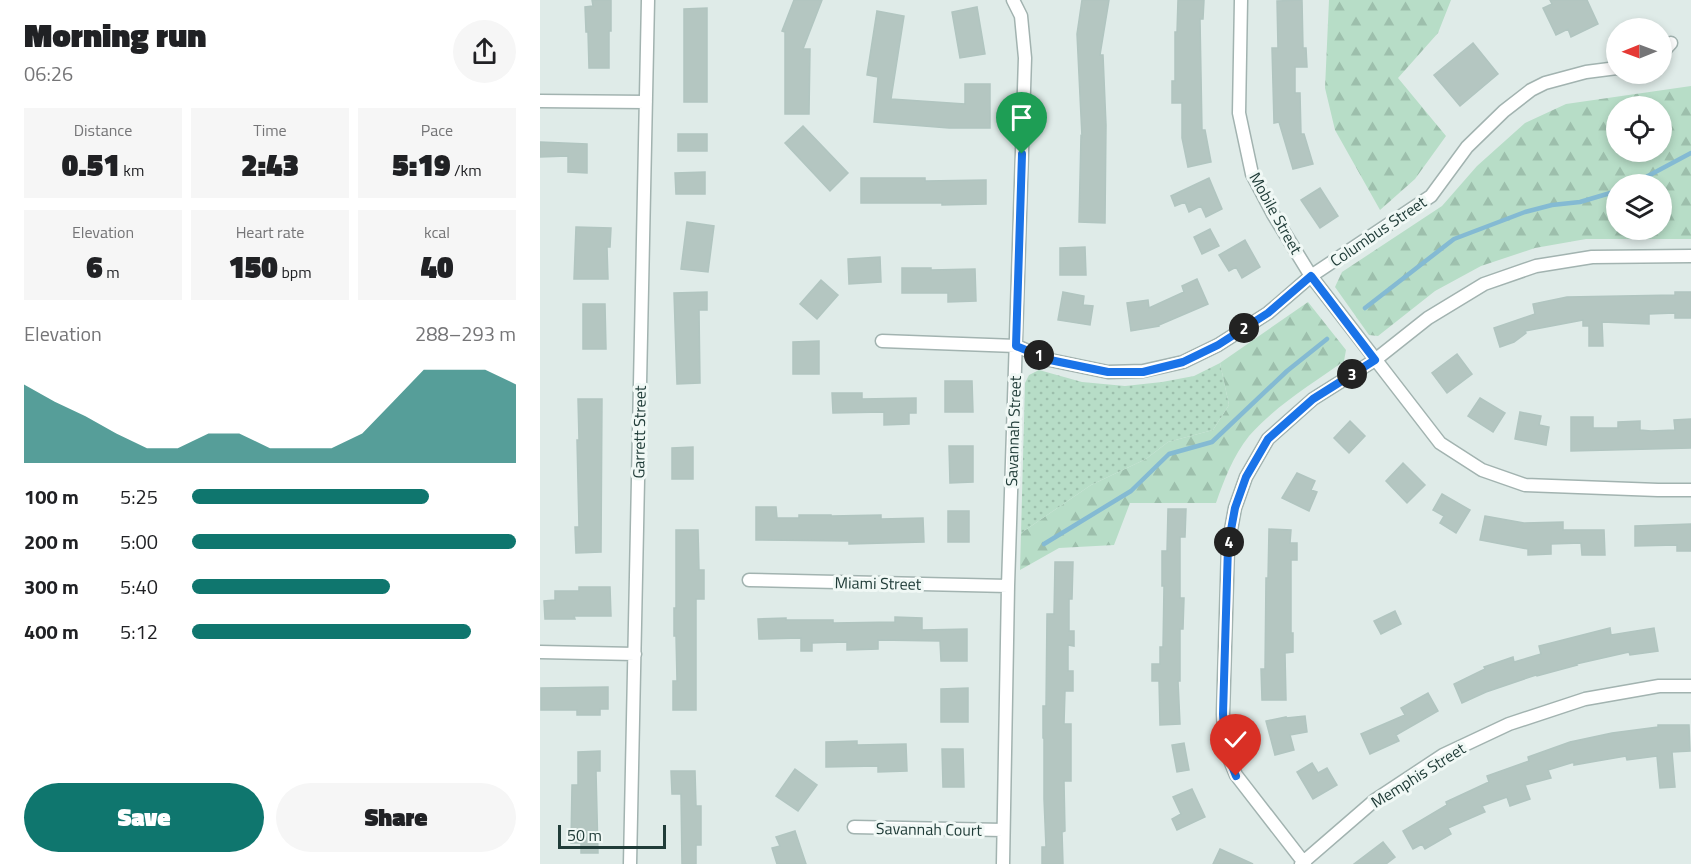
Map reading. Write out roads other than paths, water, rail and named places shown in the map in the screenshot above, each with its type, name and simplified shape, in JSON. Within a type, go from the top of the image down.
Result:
[{"type":"street","name":"Garrett Street","points":[[630,864],[648,0]]},
{"type":"street","name":"Savannah Street","points":[[1003,864],[1008,586],[1025,58],[1021,16],[1013,0]]},
{"type":"street","name":"Mobile Street","points":[[1241,0],[1239,113],[1252,174],[1273,214],[1311,276],[1440,443],[1482,470],[1525,485],[1691,490]]},
{"type":"street","name":"Columbus Street","points":[[1016,346],[1050,360],[1108,372],[1143,372],[1183,362],[1218,345],[1268,313],[1311,276],[1431,196],[1467,147],[1504,111],[1531,90],[1545,83],[1586,72],[1606,69]]},
{"type":"street","points":[[540,101],[646,102]]},
{"type":"street","points":[[1303,863],[1236,776],[1225,748],[1223,714],[1228,546],[1235,508],[1246,477],[1268,439],[1313,399],[1375,360],[1428,318],[1484,284],[1536,266],[1592,257],[1691,256]]},
{"type":"street","points":[[882,341],[1016,346]]},
{"type":"street","name":"Miami Street","points":[[749,580],[1008,586]]},
{"type":"street","points":[[540,652],[635,654]]},
{"type":"street","name":"Memphis Street","points":[[1303,863],[1375,800],[1443,755],[1509,724],[1585,699],[1659,686],[1691,686]]},
{"type":"street","name":"Savannah Court","points":[[854,827],[1003,830]]},
{"type":"waterway","points":[[1652,174],[1691,153]]},
{"type":"waterway","points":[[1365,308],[1454,239],[1525,212],[1552,205],[1580,202],[1606,194]]},
{"type":"waterway","points":[[1044,544],[1131,491],[1169,454],[1212,442],[1287,371],[1327,339]]}]
